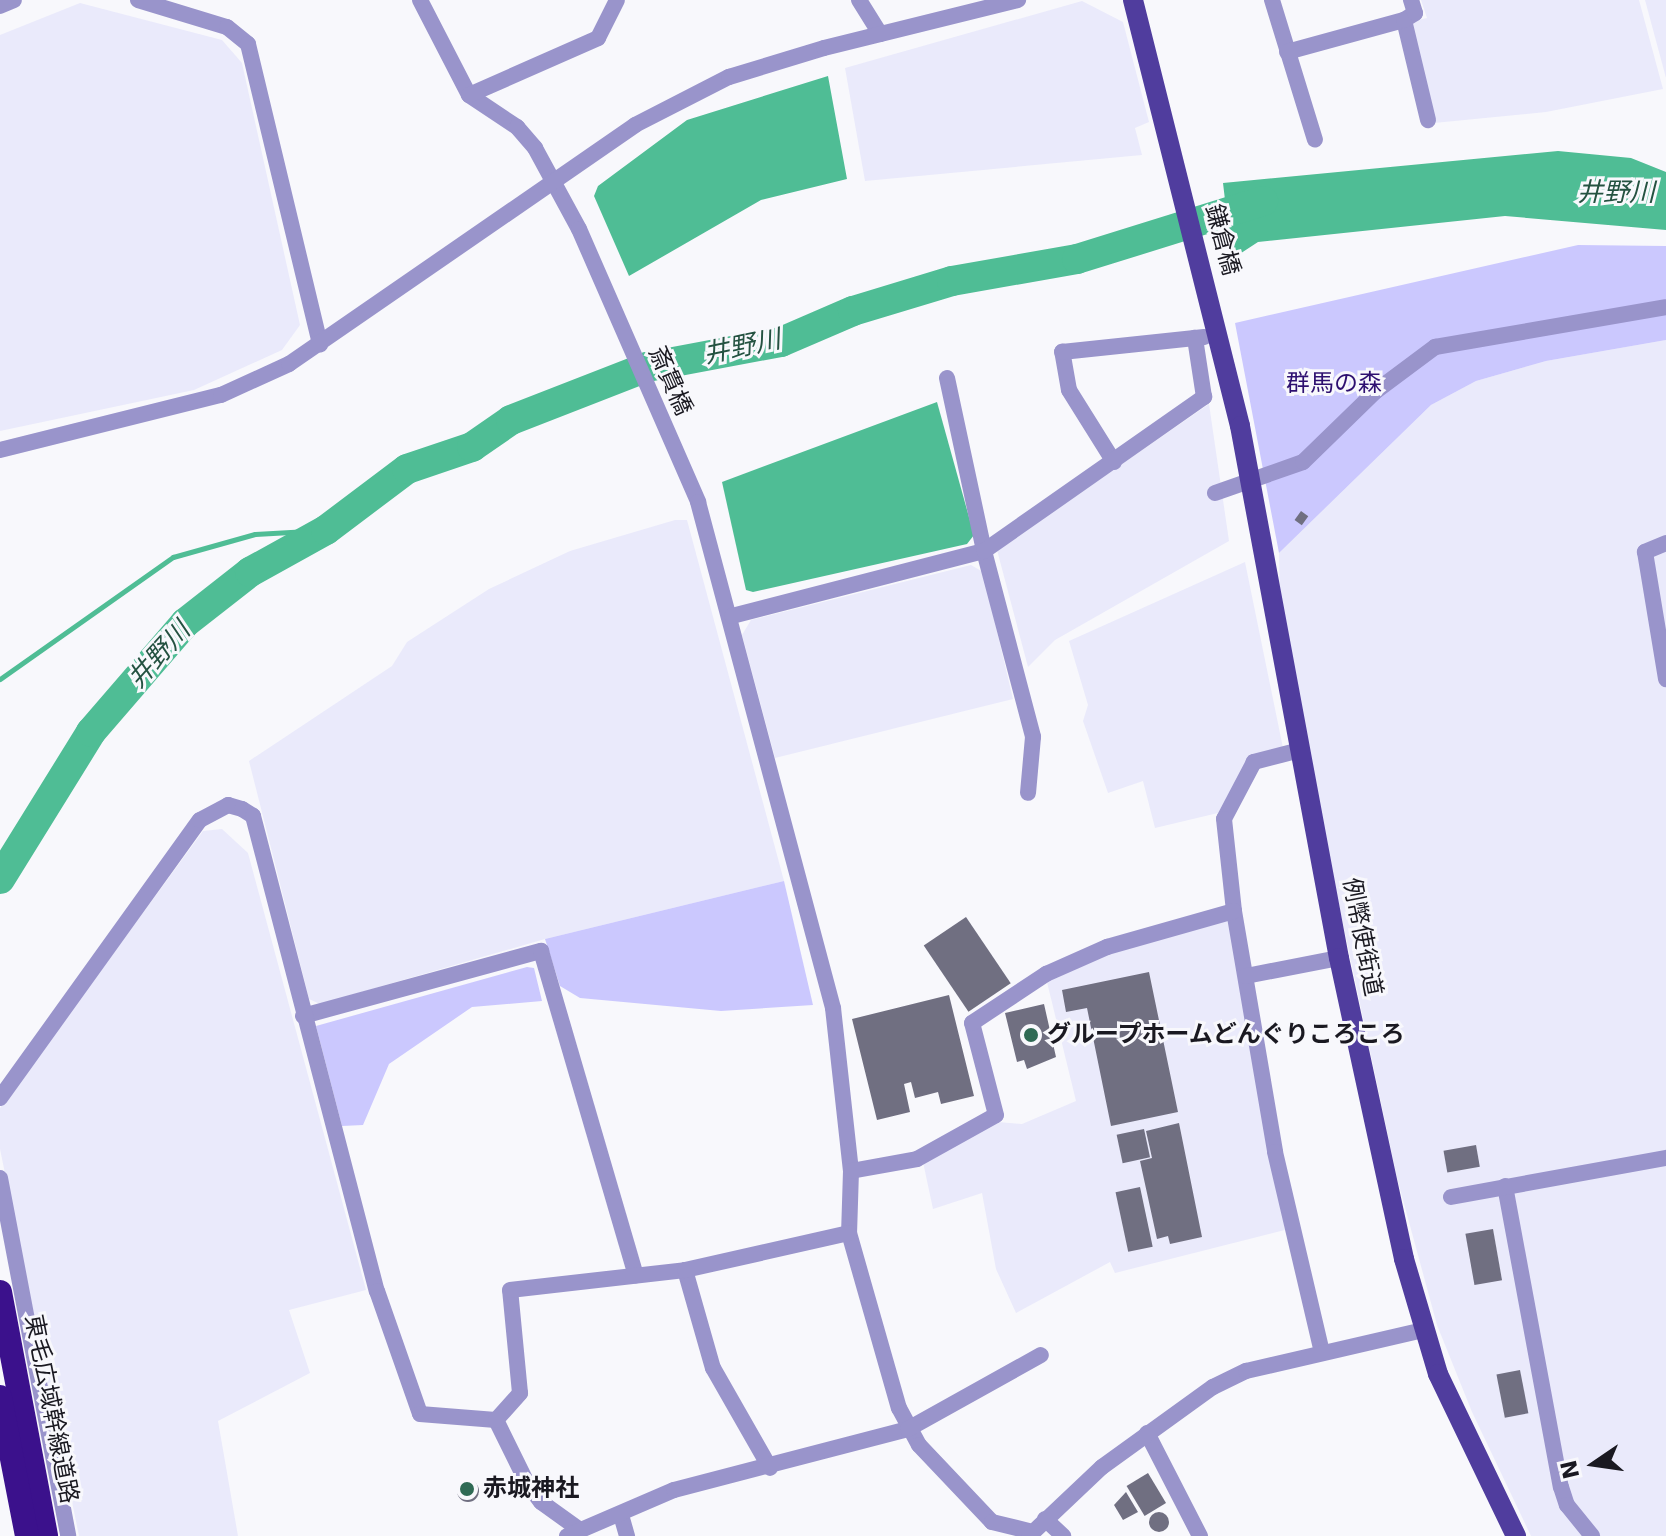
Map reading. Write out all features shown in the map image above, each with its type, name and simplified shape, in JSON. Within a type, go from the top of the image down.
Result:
[{"type":"highway","name":"東毛広域幹線道路","points":[[0,1292],[46,1536]]},
{"type":"highway","name":"東毛広域幹線道路","points":[[0,1397],[27,1536]]},
{"type":"main road","name":"鎌倉橋","points":[[1133,0],[1175,163],[1211,335]]},
{"type":"main road","name":"例幣使街道","points":[[1211,335],[1249,480],[1339,958],[1423,1330],[1516,1536]]},
{"type":"street","points":[[0,6],[14,0]]},
{"type":"street","points":[[138,0],[227,27],[248,44],[320,345]]},
{"type":"street","points":[[420,0],[469,95],[598,38],[617,0]]},
{"type":"street","points":[[859,0],[880,34]]},
{"type":"street","points":[[0,450],[221,395],[320,345],[635,125],[729,77],[880,34],[1018,0]]},
{"type":"street","points":[[1272,0],[1315,140]]},
{"type":"street","points":[[1287,52],[1404,20],[1415,13],[1411,0]]},
{"type":"street","points":[[1404,20],[1428,120]]},
{"type":"street","name":"斎貫橋","points":[[469,95],[517,127],[535,148],[579,229],[683,468],[732,616],[842,1058],[851,1171],[849,1233],[908,1429]]},
{"type":"street","points":[[1215,493],[1249,480],[1267,478],[1303,462],[1376,391],[1435,347],[1666,307]]},
{"type":"street","points":[[732,616],[984,551],[1114,462],[1204,397],[1211,335],[1062,352],[1069,390],[1114,462]]},
{"type":"street","points":[[947,378],[984,551],[1033,737],[1028,793]]},
{"type":"street","points":[[1666,543],[1645,552],[1645,560],[1666,679]]},
{"type":"street","points":[[1300,750],[1254,762],[1236,789],[1224,819],[1234,911],[1275,1152],[1322,1353]]},
{"type":"street","points":[[0,1098],[200,820],[228,805],[253,816],[326,1106],[377,1291],[420,1414],[496,1420]]},
{"type":"street","points":[[851,1171],[917,1159],[996,1115],[972,1023],[1046,974],[1107,947],[1234,911]]},
{"type":"street","points":[[303,1016],[541,951],[636,1275]]},
{"type":"street","points":[[1246,976],[1339,958]]},
{"type":"street","points":[[1451,1197],[1666,1158]]},
{"type":"street","points":[[0,1178],[68,1536]]},
{"type":"street","points":[[1505,1186],[1561,1487],[1567,1505],[1592,1536]]},
{"type":"street","points":[[496,1420],[520,1393],[510,1290],[685,1270],[849,1233]]},
{"type":"street","points":[[685,1270],[713,1368],[770,1468]]},
{"type":"street","points":[[1036,1529],[1147,1433],[1246,1371],[1423,1330]]},
{"type":"street","points":[[496,1420],[528,1485],[574,1533],[674,1490],[770,1468],[908,1429],[1041,1355]]},
{"type":"street","points":[[908,1429],[992,1522],[1063,1536]]},
{"type":"street","points":[[1147,1433],[1200,1536]]},
{"type":"street","points":[[621,1515],[627,1536]]},
{"type":"shaded area","points":[[1421,0],[1639,0],[1663,89],[1546,112],[1434,123],[1414,43],[1413,21],[1427,18]]},
{"type":"shaded area","points":[[1645,0],[1666,0],[1666,78]]},
{"type":"shaded area","points":[[1082,1],[1123,22],[1149,122],[1135,128],[1142,155],[865,181],[845,68]]},
{"type":"shaded area","points":[[80,3],[222,40],[242,63],[300,325],[282,350],[194,390],[0,431],[0,35]]},
{"type":"shaded area","points":[[1666,340],[1666,1536],[1531,1536],[1472,1412],[1437,1325],[1397,1178],[1311,773],[1280,606],[1279,553],[1431,405],[1476,381],[1546,361]]},
{"type":"shaded area","points":[[1209,404],[1229,541],[1055,640],[1028,667],[997,550]]},
{"type":"shaded area","points":[[675,520],[687,520],[784,881],[545,939],[320,1004],[309,999],[249,761],[392,666],[407,642],[489,589],[570,551]]},
{"type":"shaded area","points":[[1245,562],[1283,748],[1249,758],[1218,813],[1155,828],[1143,781],[1108,793],[1083,721],[1088,705],[1069,641]]},
{"type":"shaded area","points":[[971,565],[983,572],[1013,699],[775,758],[742,635],[751,620]]},
{"type":"shaded area","points":[[222,829],[248,853],[366,1290],[289,1310],[310,1373],[218,1421],[238,1536],[79,1536],[0,1149],[0,1108],[203,831]]},
{"type":"shaded area","points":[[1229,920],[1285,1230],[1115,1273],[1110,1262],[1016,1313],[996,1269],[982,1193],[933,1209],[923,1162],[998,1122],[1022,1124],[1076,1101],[1046,978],[1074,963]]},
{"type":"green space","name":"群馬の森","points":[[1578,245],[1666,246],[1666,340],[1546,361],[1476,381],[1431,405],[1279,553],[1235,323]]},
{"type":"green space","points":[[784,881],[813,1005],[721,1011],[580,998],[560,986],[545,939]]},
{"type":"green space","points":[[527,967],[534,968],[542,1001],[472,1007],[389,1064],[363,1125],[342,1126],[316,1026]]},
{"type":"water","points":[[828,76],[847,179],[761,200],[629,276],[594,196],[598,186],[687,120]]},
{"type":"water","name":"井野川","points":[[1558,151],[1631,158],[1666,172],[1666,230],[1505,216],[1258,242],[1232,259],[1223,183]]},
{"type":"water","points":[[937,402],[974,535],[967,544],[753,592],[746,590],[722,482]]},
{"type":"building","points":[[1301,511],[1308,516],[1302,525],[1295,520]]},
{"type":"building","points":[[966,917],[1011,983],[968,1012],[924,946]]},
{"type":"building","points":[[1149,972],[1178,1112],[1111,1126],[1087,1008],[1066,1012],[1062,990]]},
{"type":"building","points":[[949,995],[974,1096],[941,1104],[938,1092],[915,1098],[911,1082],[904,1084],[910,1112],[877,1120],[852,1019]]},
{"type":"building","name":"グループホームどんぐりころころ","points":[[1044,1004],[1056,1057],[1027,1069],[1024,1060],[1017,1062],[1005,1013]]},
{"type":"building","points":[[1179,1123],[1202,1237],[1170,1244],[1168,1236],[1157,1239],[1140,1161],[1152,1158],[1146,1131]]},
{"type":"building","points":[[1144,1129],[1150,1157],[1123,1163],[1117,1135]]},
{"type":"building","points":[[1476,1145],[1480,1167],[1447,1172],[1444,1151]]},
{"type":"building","points":[[1140,1187],[1153,1247],[1128,1252],[1116,1192]]},
{"type":"building","points":[[1493,1229],[1502,1280],[1474,1285],[1465,1234]]},
{"type":"building","points":[[1520,1370],[1528,1413],[1505,1418],[1496,1375]]},
{"type":"building","points":[[1148,1473],[1166,1503],[1145,1516],[1127,1486]]},
{"type":"building","name":"赤城神社","points":[[468,1480],[476,1483],[479,1491],[476,1499],[468,1502],[460,1499],[457,1491],[460,1483]]},
{"type":"building","points":[[1126,1492],[1138,1512],[1123,1520],[1114,1505]]},
{"type":"building","points":[[1159,1512],[1166,1515],[1169,1522],[1166,1529],[1159,1532],[1152,1529],[1149,1522],[1152,1515]]},
{"type":"waterway","name":"井野川","points":[[0,879],[91,732],[185,623],[250,572],[326,530],[407,469],[472,447],[511,420],[647,367],[781,342],[853,311],[952,281],[1077,259],[1263,201]]},
{"type":"waterway","points":[[0,679],[173,557],[255,534],[326,530]]},
{"type":"place","name":"グループホームどんぐりころころ","points":[[1031,1035]]},
{"type":"place","name":"赤城神社","points":[[467,1489]]}]
